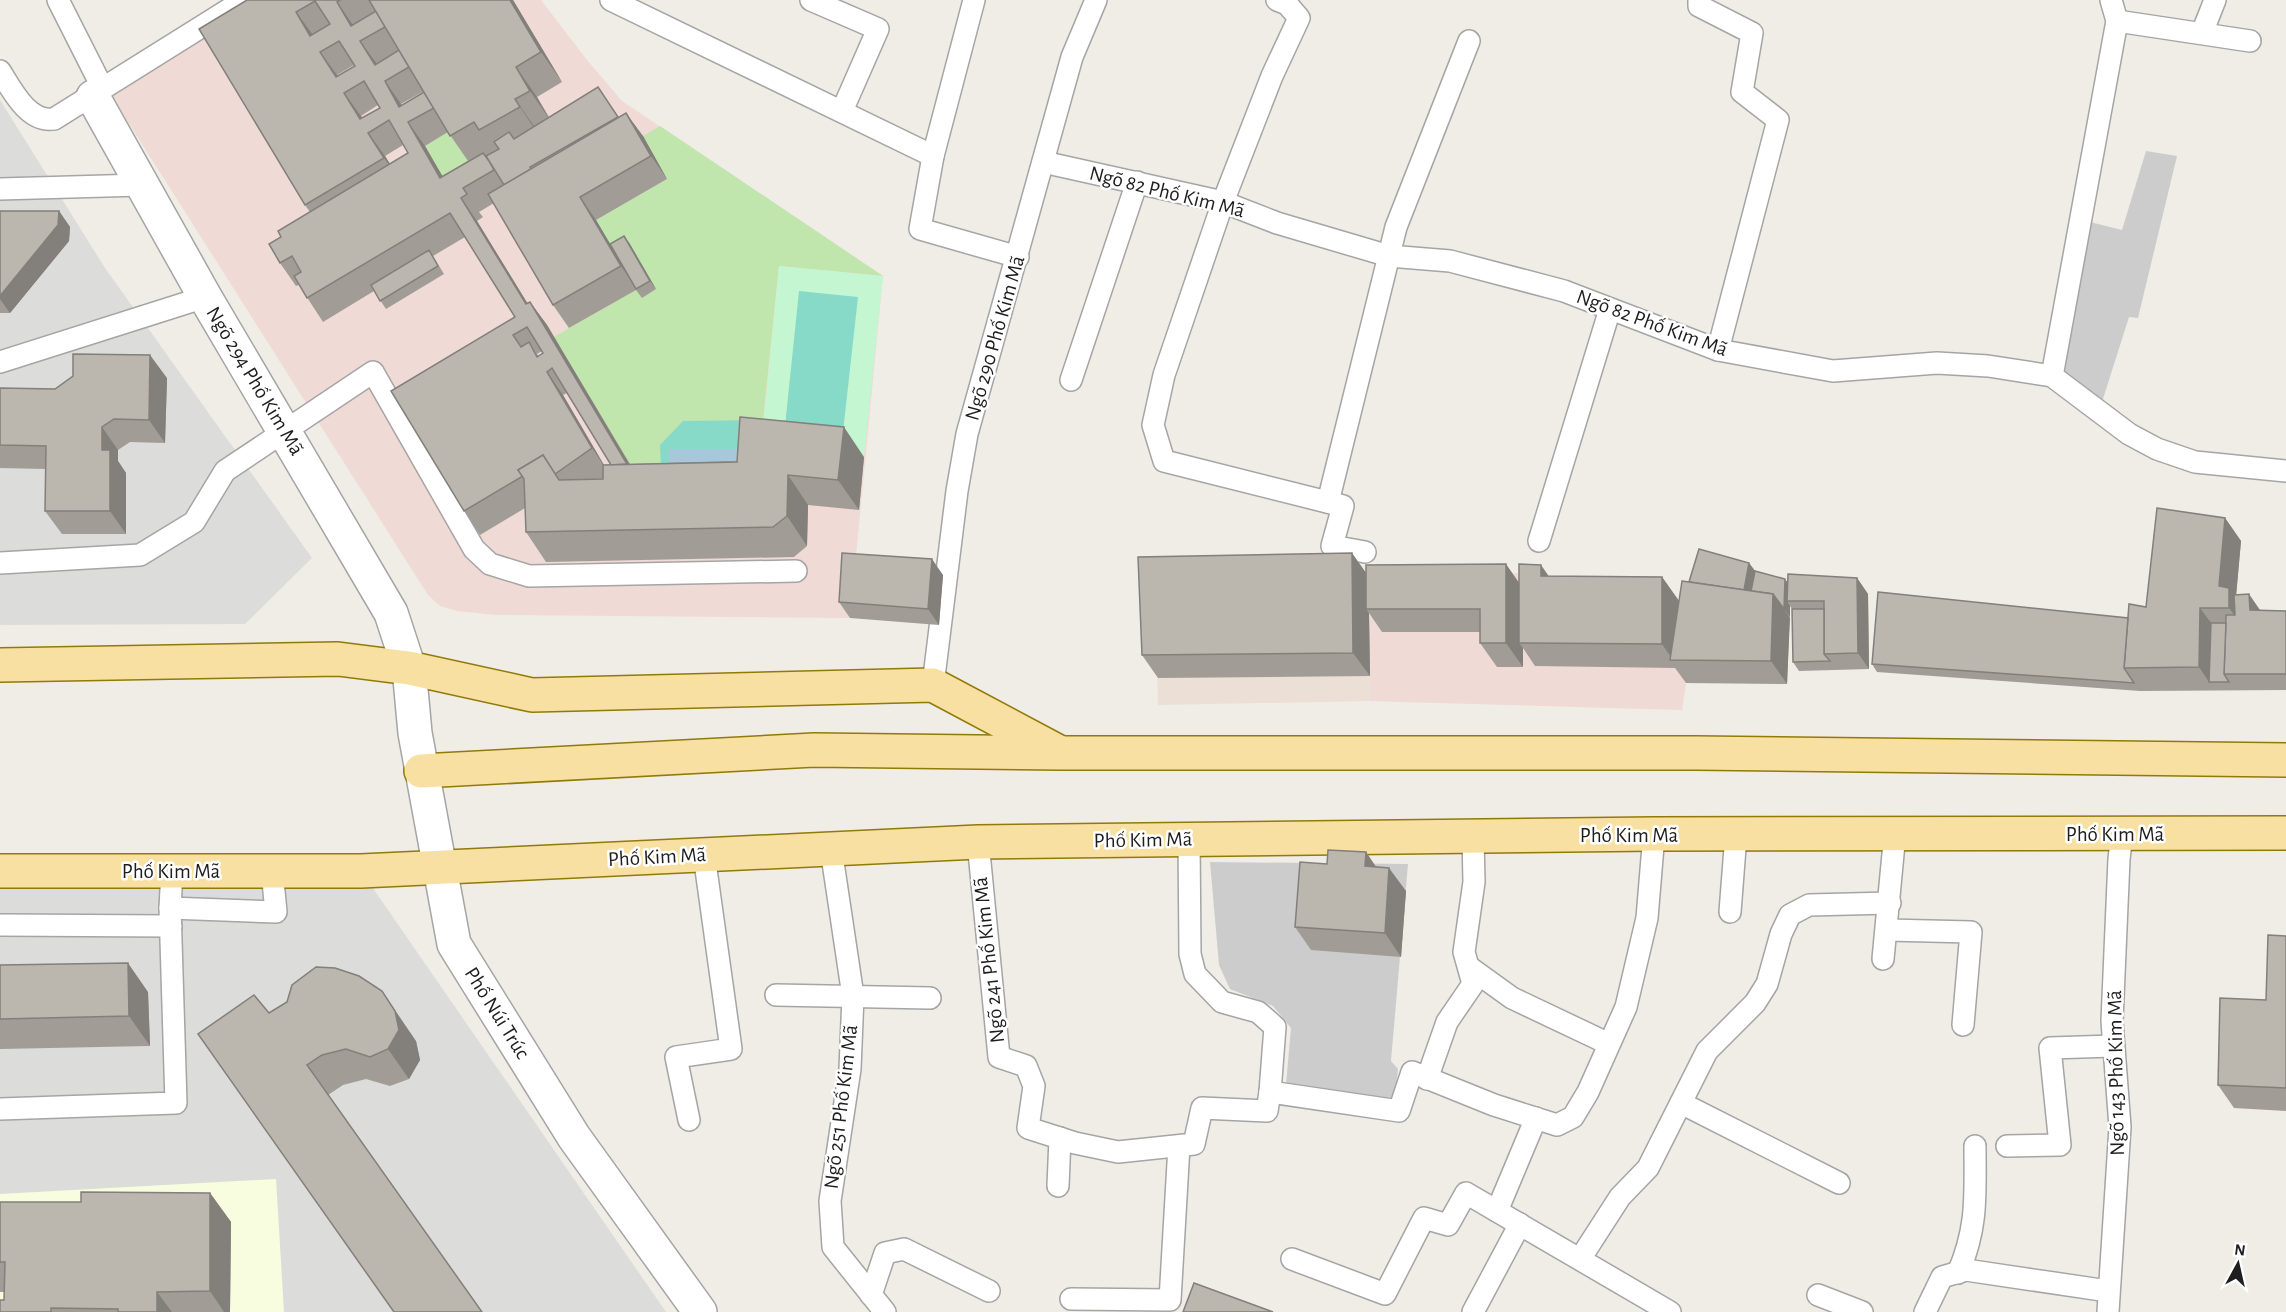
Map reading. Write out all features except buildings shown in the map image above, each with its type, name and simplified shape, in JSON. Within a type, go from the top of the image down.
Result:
[{"type":"main road","points":[[0,665],[338,659],[409,668],[532,695],[933,685],[1061,753]]},
{"type":"main road","points":[[421,771],[814,750],[1061,753],[1696,753],[2286,760]]},
{"type":"main road","name":"Phố Kim Mã","points":[[0,872],[361,871],[978,842],[1654,834],[2286,832]]},
{"type":"street","name":"Ngõ 294 Phố Kim Mã","points":[[98,93],[141,185],[391,613],[409,668]]},
{"type":"street","name":"Phố Núi Trúc","points":[[409,668],[421,771],[454,944],[574,1137],[700,1312]]},
{"type":"lane","points":[[58,0],[98,93]]},
{"type":"lane","points":[[0,71],[30,112],[38,118],[54,119],[244,0]]},
{"type":"lane","points":[[611,0],[933,156]]},
{"type":"lane","points":[[812,0],[878,29],[842,111]]},
{"type":"lane","points":[[974,0],[933,156],[920,229],[1018,257]]},
{"type":"lane","name":"Ngõ 290 Phố Kim Mã","points":[[933,685],[957,491],[967,434],[1072,57],[1096,0]]},
{"type":"lane","points":[[1277,0],[1287,4],[1299,18],[1272,76],[1223,202],[1164,375],[1153,425],[1164,461],[1343,506],[1332,546],[1365,552]]},
{"type":"lane","points":[[1699,0],[1699,6],[1752,33],[1742,92],[1778,120],[1719,350]]},
{"type":"lane","points":[[2052,376],[2117,21],[2111,0]]},
{"type":"lane","points":[[2202,33],[2215,0]]},
{"type":"lane","points":[[2117,21],[2250,41]]},
{"type":"lane","points":[[1328,502],[1396,227],[1469,41]]},
{"type":"lane","name":"Ngõ 82 Phố Kim Mã","points":[[1043,162],[1223,202],[1277,222],[1389,256],[1450,261],[1564,291],[1719,350],[1833,371],[1937,363],[1988,366],[2052,376],[2128,434],[2157,448],[2195,462],[2286,471]]},
{"type":"lane","points":[[1071,380],[1137,182]]},
{"type":"lane","points":[[0,189],[141,185]]},
{"type":"lane","points":[[0,362],[205,297]]},
{"type":"lane","points":[[1539,541],[1610,309]]},
{"type":"lane","points":[[0,563],[140,555],[194,522],[225,471],[373,372],[474,549],[490,564],[529,576],[796,571]]},
{"type":"lane","points":[[1883,959],[1895,833]]},
{"type":"lane","points":[[1270,1092],[1399,1111],[1412,1072],[1557,1125],[1573,1117],[1626,1006],[1647,918],[1654,834]]},
{"type":"lane","name":"Ngõ 143 Phố Kim Mã","points":[[2108,1302],[2120,1127],[2113,1047],[2118,871],[2122,834]]},
{"type":"lane","points":[[1730,912],[1736,835]]},
{"type":"lane","points":[[1427,1078],[1447,1022],[1473,984],[1464,951],[1474,882],[1473,836]]},
{"type":"lane","points":[[1058,1186],[1059,1138],[1118,1152],[1179,1146],[1194,1144],[1202,1108],[1267,1111],[1275,1027],[1258,1012],[1222,1002],[1195,974],[1190,954],[1189,839]]},
{"type":"lane","name":"Ngõ 241 Phố Kim Mã","points":[[978,842],[999,1058],[1026,1066],[1034,1086],[1028,1128],[1059,1138]]},
{"type":"lane","name":"Ngõ 251 Phố Kim Mã","points":[[831,849],[853,996],[850,1070],[831,1201],[833,1246],[885,1312]]},
{"type":"lane","points":[[690,1119],[676,1057],[731,1049],[704,855]]},
{"type":"lane","points":[[0,1109],[176,1103],[170,917],[172,871]]},
{"type":"lane","points":[[0,925],[276,912],[272,871]]},
{"type":"lane","points":[[1580,1259],[1620,1197],[1648,1168],[1707,1051],[1755,1003],[1767,984],[1781,934],[1790,915],[1809,904],[1890,903]]},
{"type":"lane","points":[[1887,930],[1971,932],[1963,1026]]},
{"type":"lane","points":[[1469,967],[1512,998],[1609,1044]]},
{"type":"lane","points":[[776,994],[930,998]]},
{"type":"lane","points":[[2007,1146],[2060,1145],[2050,1048],[2113,1047]]},
{"type":"lane","points":[[1682,1103],[1839,1183]]},
{"type":"lane","points":[[1497,1211],[1536,1118]]},
{"type":"lane","points":[[1071,1299],[1170,1300],[1179,1146]]},
{"type":"lane","points":[[1958,1273],[1970,1245],[1974,1217],[1975,1146]]},
{"type":"lane","points":[[1292,1259],[1385,1294],[1424,1218],[1448,1226],[1466,1193],[1670,1312]]},
{"type":"lane","points":[[1473,1312],[1520,1224]]},
{"type":"lane","points":[[871,1295],[885,1252],[904,1249],[989,1291]]},
{"type":"lane","points":[[1925,1312],[1942,1277],[1966,1270],[2108,1302]]},
{"type":"lane","points":[[1818,1295],[1862,1312]]},
{"type":"shaded area","points":[[257,0],[541,0],[622,101],[883,276],[850,618],[496,615],[457,611],[440,606],[428,595],[109,92]]},
{"type":"shaded area","points":[[0,100],[105,268],[312,558],[245,624],[0,625]]},
{"type":"shaded area","points":[[2146,151],[2177,156],[2138,318],[2129,317],[2102,402],[2058,373],[2090,222],[2122,230]]},
{"type":"shaded area","points":[[799,291],[858,297],[843,432],[785,426]]},
{"type":"shaded area","points":[[763,420],[761,447],[662,494],[660,445],[683,421]]},
{"type":"shaded area","points":[[669,449],[737,449],[739,479],[669,480]]},
{"type":"shaded area","points":[[1525,573],[1698,605],[1682,710],[1370,701],[1369,577]]},
{"type":"shaded area","points":[[1369,577],[1370,701],[1158,705],[1155,580]]},
{"type":"shaded area","points":[[1210,862],[1408,864],[1391,1061],[1398,1069],[1394,1104],[1286,1085],[1291,1028],[1273,1006],[1230,989],[1219,965]]},
{"type":"shaded area","points":[[361,871],[666,1312],[0,1312],[0,873]]},
{"type":"shaded area","points":[[276,1179],[284,1312],[0,1312],[0,1194]]},
{"type":"green space","points":[[660,126],[883,276],[779,266],[763,420],[662,494],[647,494],[554,337],[637,289],[596,220],[667,179],[643,136]]},
{"type":"green space","points":[[450,131],[495,152],[500,160],[457,201],[425,146]]},
{"type":"green space","points":[[779,266],[883,276],[864,457],[761,447]]}]
